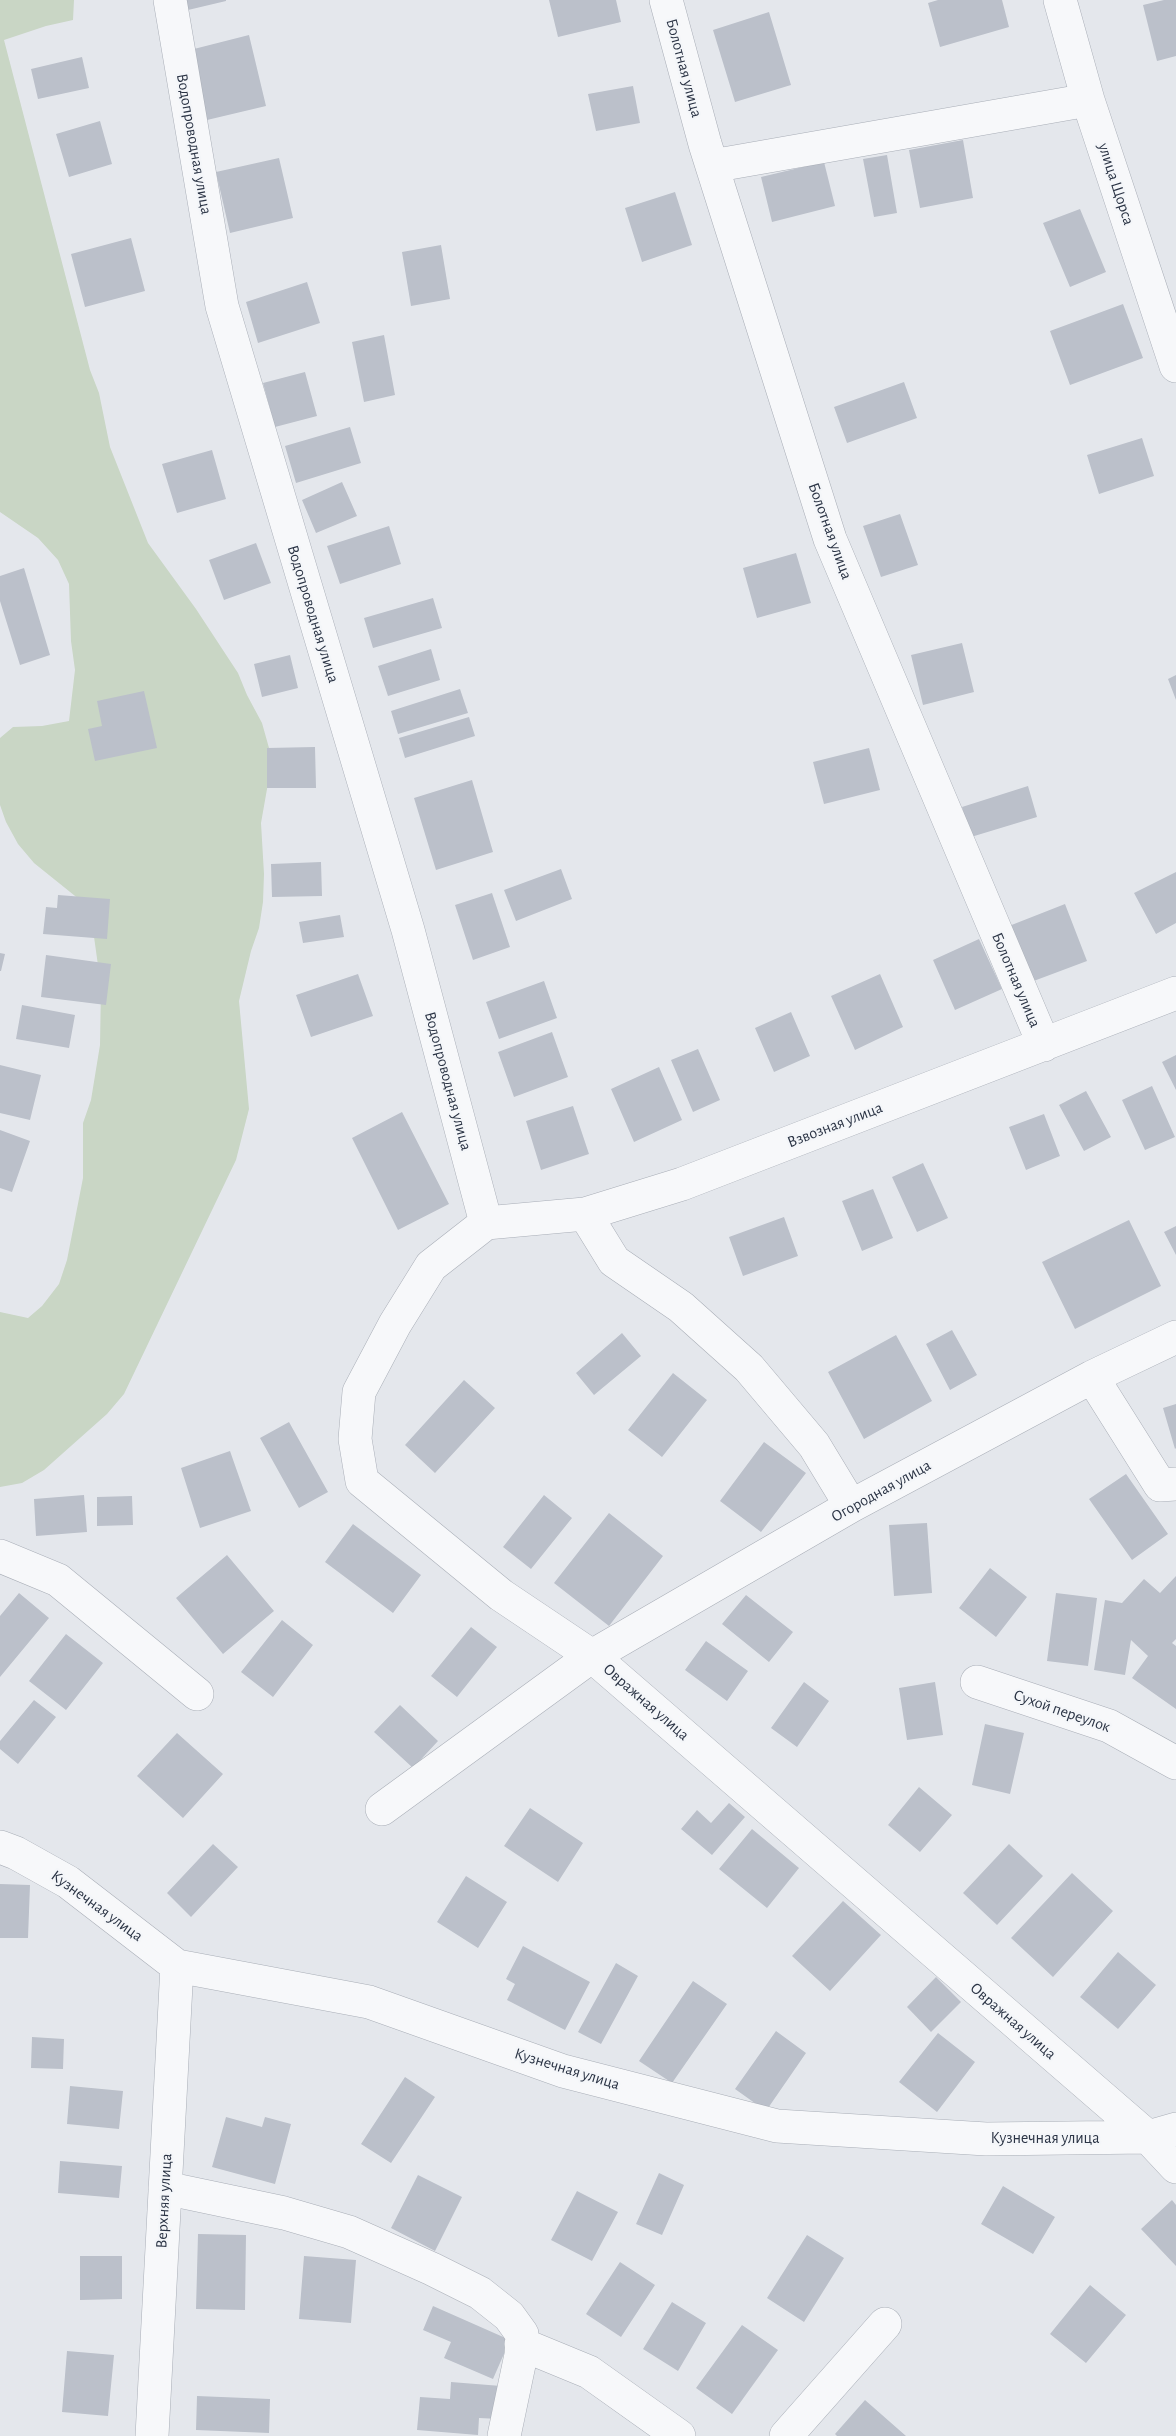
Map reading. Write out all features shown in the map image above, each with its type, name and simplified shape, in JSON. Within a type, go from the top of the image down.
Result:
[{"type":"street","name":"Водопроводная улица","points":[[170,0],[222,306],[408,930],[486,1223]]},
{"type":"street","name":"Болотная улица","points":[[666,0],[712,166],[830,539],[1044,1045]]},
{"type":"street","name":"улица Щорса","points":[[1060,0],[1088,100],[1176,366]]},
{"type":"street","points":[[712,166],[1088,100]]},
{"type":"street","name":"Взвозная улица","points":[[486,1223],[585,1214],[682,1184],[1176,993]]},
{"type":"street","points":[[585,1214],[614,1261],[681,1307],[749,1368],[814,1445],[851,1506]]},
{"type":"street","name":"Овражная улица","points":[[486,1223],[431,1266],[395,1324],[359,1392],[355,1439],[362,1481],[501,1595],[592,1656],[1162,2133],[1176,2167]]},
{"type":"street","name":"Огородная улица","points":[[382,1809],[592,1656],[851,1506],[1092,1377],[1176,1337]]},
{"type":"street","points":[[1092,1377],[1160,1485],[1176,1484]]},
{"type":"street","points":[[0,1556],[58,1580],[197,1694]]},
{"type":"street","name":"Сухой переулок","points":[[977,1682],[1109,1726],[1176,1763]]},
{"type":"street","name":"Кузнечная улица","points":[[0,1847],[69,1882],[177,1966],[369,2002],[563,2070],[777,2126],[986,2139],[1162,2133]]},
{"type":"street","name":"Верхняя улица","points":[[152,2436],[177,1966]]},
{"type":"street","points":[[165,2188],[284,2213],[349,2232],[480,2293],[509,2316],[522,2334],[504,2436]]},
{"type":"street","points":[[786,2436],[885,2324]]},
{"type":"street","points":[[521,2344],[589,2372],[679,2436]]},
{"type":"green space","points":[[0,0],[74,0],[73,20],[4,40],[90,370],[99,393],[110,447],[148,543],[196,609],[238,673],[262,723],[269,748],[270,772],[261,823],[263,902],[259,928],[239,1001],[249,1109],[236,1160],[124,1394],[107,1414],[44,1470],[22,1483],[0,1487],[0,1312],[28,1318],[42,1306],[59,1284],[67,1260],[83,1178],[83,1123],[91,1100],[100,1045],[101,987],[90,908],[34,863],[18,844],[0,805],[0,738],[13,727],[42,726],[69,721],[75,670],[71,641],[69,584],[58,560],[38,538],[0,512]]},
{"type":"building","points":[[185,0],[226,0],[226,1],[188,10]]},
{"type":"building","points":[[549,0],[616,0],[621,22],[558,37]]},
{"type":"building","points":[[938,0],[1002,0],[1009,27],[940,47],[928,3]]},
{"type":"building","points":[[1176,0],[1176,56],[1157,61],[1143,5]]},
{"type":"building","points":[[769,12],[791,85],[735,102],[713,30]]},
{"type":"building","points":[[249,35],[266,106],[207,120],[190,50]]},
{"type":"building","points":[[82,57],[89,88],[38,99],[31,69]]},
{"type":"building","points":[[633,86],[640,123],[596,131],[588,94]]},
{"type":"building","points":[[100,121],[112,164],[69,177],[56,134]]},
{"type":"building","points":[[963,140],[973,198],[920,208],[909,150]]},
{"type":"building","points":[[887,155],[897,213],[874,217],[863,159]]},
{"type":"building","points":[[279,158],[293,218],[230,233],[216,172]]},
{"type":"building","points":[[824,162],[835,206],[772,222],[761,177]]},
{"type":"building","points":[[675,192],[692,245],[642,262],[625,208]]},
{"type":"building","points":[[1080,209],[1106,272],[1070,287],[1043,223]]},
{"type":"building","points":[[131,238],[145,291],[85,307],[71,254]]},
{"type":"building","points":[[441,245],[450,299],[411,306],[402,252]]},
{"type":"building","points":[[307,282],[320,323],[258,343],[246,302]]},
{"type":"building","points":[[1123,304],[1143,358],[1070,385],[1050,331]]},
{"type":"building","points":[[384,335],[395,395],[364,402],[352,342]]},
{"type":"building","points":[[305,372],[317,416],[275,427],[263,383]]},
{"type":"building","points":[[904,382],[917,418],[847,443],[834,407]]},
{"type":"building","points":[[350,427],[361,463],[296,483],[285,446]]},
{"type":"building","points":[[1142,438],[1154,476],[1099,494],[1087,455]]},
{"type":"building","points":[[212,450],[226,499],[177,513],[162,464]]},
{"type":"building","points":[[342,482],[357,516],[316,533],[302,500]]},
{"type":"building","points":[[900,514],[918,565],[881,577],[863,526]]},
{"type":"building","points":[[389,526],[401,564],[340,584],[327,546]]},
{"type":"building","points":[[256,543],[271,583],[224,600],[209,560]]},
{"type":"building","points":[[796,553],[811,603],[757,618],[743,568]]},
{"type":"building","points":[[24,568],[50,655],[20,665],[0,601],[0,576]]},
{"type":"building","points":[[433,598],[442,628],[373,648],[364,618]]},
{"type":"building","points":[[962,643],[974,692],[923,705],[911,655]]},
{"type":"building","points":[[431,649],[440,680],[388,696],[378,666]]},
{"type":"building","points":[[290,655],[298,688],[262,697],[254,664]]},
{"type":"building","points":[[1176,675],[1176,700],[1168,679]]},
{"type":"building","points":[[460,689],[468,713],[398,734],[391,711]]},
{"type":"building","points":[[144,691],[157,748],[95,761],[88,729],[102,726],[97,701]]},
{"type":"building","points":[[469,717],[475,736],[405,758],[399,738]]},
{"type":"building","points":[[315,747],[316,788],[267,788],[267,748]]},
{"type":"building","points":[[869,748],[880,790],[824,804],[813,762]]},
{"type":"building","points":[[472,780],[493,852],[436,870],[414,798]]},
{"type":"building","points":[[1028,786],[1037,817],[971,837],[962,807]]},
{"type":"building","points":[[321,862],[322,896],[272,897],[271,864]]},
{"type":"building","points":[[561,869],[572,899],[516,921],[504,890]]},
{"type":"building","points":[[1176,872],[1176,923],[1156,934],[1134,893]]},
{"type":"building","points":[[492,893],[510,947],[473,960],[455,905]]},
{"type":"building","points":[[58,895],[110,899],[107,939],[43,934],[46,907],[57,908]]},
{"type":"building","points":[[1065,904],[1087,961],[1031,982],[1009,926]]},
{"type":"building","points":[[340,915],[344,937],[303,943],[299,922]]},
{"type":"building","points":[[979,939],[1002,989],[955,1010],[933,960]]},
{"type":"building","points":[[0,953],[5,954],[1,971],[0,971]]},
{"type":"building","points":[[46,955],[111,964],[106,1005],[41,997]]},
{"type":"building","points":[[358,974],[373,1016],[311,1037],[296,995]]},
{"type":"building","points":[[880,974],[903,1027],[855,1050],[831,996]]},
{"type":"building","points":[[544,981],[557,1018],[499,1039],[486,1002]]},
{"type":"building","points":[[22,1005],[75,1015],[69,1048],[16,1039]]},
{"type":"building","points":[[791,1012],[810,1056],[774,1072],[755,1028]]},
{"type":"building","points":[[552,1032],[568,1077],[514,1097],[498,1052]]},
{"type":"building","points":[[698,1049],[720,1100],[693,1112],[671,1060]]},
{"type":"building","points":[[1176,1055],[1176,1090],[1162,1062]]},
{"type":"building","points":[[0,1065],[41,1075],[30,1120],[0,1113]]},
{"type":"building","points":[[659,1067],[682,1120],[634,1142],[611,1089]]},
{"type":"building","points":[[1152,1086],[1175,1137],[1145,1150],[1122,1100]]},
{"type":"building","points":[[1086,1091],[1111,1137],[1084,1151],[1059,1105]]},
{"type":"building","points":[[573,1106],[589,1154],[541,1170],[526,1121]]},
{"type":"building","points":[[402,1112],[449,1204],[398,1230],[352,1138]]},
{"type":"building","points":[[1044,1114],[1060,1156],[1026,1170],[1009,1127]]},
{"type":"building","points":[[0,1130],[30,1141],[12,1192],[0,1188]]},
{"type":"building","points":[[923,1163],[948,1218],[917,1232],[892,1177]]},
{"type":"building","points":[[873,1189],[893,1238],[862,1251],[842,1201]]},
{"type":"building","points":[[784,1217],[798,1256],[743,1276],[729,1237]]},
{"type":"building","points":[[1129,1220],[1161,1286],[1075,1329],[1042,1262]]},
{"type":"building","points":[[1176,1226],[1176,1255],[1164,1232]]},
{"type":"building","points":[[952,1330],[977,1375],[950,1390],[926,1344]]},
{"type":"building","points":[[622,1333],[641,1356],[594,1395],[576,1373]]},
{"type":"building","points":[[896,1335],[932,1401],[864,1439],[828,1372]]},
{"type":"building","points":[[673,1373],[707,1400],[662,1457],[628,1430]]},
{"type":"building","points":[[464,1380],[495,1408],[435,1473],[405,1445]]},
{"type":"building","points":[[1176,1404],[1176,1448],[1175,1449],[1163,1408]]},
{"type":"building","points":[[289,1422],[328,1492],[299,1508],[260,1438]]},
{"type":"building","points":[[764,1442],[806,1473],[761,1532],[720,1501]]},
{"type":"building","points":[[230,1451],[251,1511],[200,1528],[181,1468]]},
{"type":"building","points":[[1126,1474],[1168,1534],[1132,1560],[1089,1499]]},
{"type":"building","points":[[84,1495],[87,1532],[36,1536],[34,1499]]},
{"type":"building","points":[[544,1495],[572,1518],[531,1569],[503,1547]]},
{"type":"building","points":[[132,1496],[133,1525],[97,1526],[97,1497]]},
{"type":"building","points":[[609,1513],[663,1556],[609,1626],[554,1583]]},
{"type":"building","points":[[927,1523],[932,1593],[894,1596],[889,1525]]},
{"type":"building","points":[[353,1524],[421,1575],[393,1613],[325,1562]]},
{"type":"building","points":[[227,1555],[274,1611],[223,1654],[176,1598]]},
{"type":"building","points":[[990,1568],[1027,1597],[996,1637],[959,1608]]},
{"type":"building","points":[[1176,1576],[1176,1639],[1172,1643],[1176,1646],[1176,1709],[1132,1678],[1148,1656],[1131,1640],[1125,1675],[1094,1670],[1105,1600],[1122,1603],[1144,1579],[1160,1593]]},
{"type":"building","points":[[19,1593],[49,1618],[0,1677],[0,1616]]},
{"type":"building","points":[[1056,1593],[1097,1598],[1088,1666],[1047,1661]]},
{"type":"building","points":[[746,1595],[793,1632],[769,1662],[722,1624]]},
{"type":"building","points":[[282,1620],[313,1645],[273,1697],[241,1672]]},
{"type":"building","points":[[471,1627],[497,1647],[457,1697],[431,1676]]},
{"type":"building","points":[[66,1634],[103,1663],[66,1710],[29,1681]]},
{"type":"building","points":[[706,1641],[748,1671],[727,1701],[685,1670]]},
{"type":"building","points":[[804,1682],[829,1701],[797,1747],[771,1728]]},
{"type":"building","points":[[935,1682],[943,1735],[907,1740],[899,1688]]},
{"type":"building","points":[[34,1700],[56,1717],[18,1764],[0,1749],[0,1741]]},
{"type":"building","points":[[400,1705],[438,1741],[413,1768],[374,1732]]},
{"type":"building","points":[[985,1724],[1024,1733],[1010,1794],[972,1785]]},
{"type":"building","points":[[177,1733],[223,1774],[183,1818],[137,1776]]},
{"type":"building","points":[[919,1787],[952,1815],[920,1852],[888,1825]]},
{"type":"building","points":[[729,1803],[745,1817],[712,1855],[681,1829],[697,1810],[711,1823]]},
{"type":"building","points":[[530,1808],[583,1843],[558,1882],[504,1846]]},
{"type":"building","points":[[752,1829],[799,1868],[767,1908],[719,1869]]},
{"type":"building","points":[[213,1844],[238,1867],[191,1917],[167,1893]]},
{"type":"building","points":[[1009,1844],[1043,1876],[997,1925],[963,1893]]},
{"type":"building","points":[[1072,1873],[1113,1911],[1053,1977],[1011,1938]]},
{"type":"building","points":[[466,1876],[507,1902],[478,1948],[437,1922]]},
{"type":"building","points":[[0,1884],[30,1885],[28,1938],[0,1938]]},
{"type":"building","points":[[843,1901],[881,1935],[830,1991],[792,1956]]},
{"type":"building","points":[[523,1946],[590,1982],[565,2030],[507,2000],[515,1984],[506,1979]]},
{"type":"building","points":[[1118,1952],[1156,1985],[1118,2029],[1080,1997]]},
{"type":"building","points":[[616,1963],[638,1976],[601,2044],[578,2032]]},
{"type":"building","points":[[936,1977],[961,2002],[931,2032],[907,2007]]},
{"type":"building","points":[[693,1981],[727,2004],[672,2083],[639,2061]]},
{"type":"building","points":[[776,2031],[806,2053],[766,2111],[735,2089]]},
{"type":"building","points":[[938,2033],[975,2062],[937,2112],[899,2082]]},
{"type":"building","points":[[32,2037],[64,2039],[63,2069],[31,2068]]},
{"type":"building","points":[[405,2077],[435,2097],[391,2163],[361,2144]]},
{"type":"building","points":[[70,2086],[123,2091],[119,2129],[67,2124]]},
{"type":"building","points":[[226,2117],[262,2127],[265,2117],[291,2124],[275,2184],[212,2167]]},
{"type":"building","points":[[60,2161],[122,2166],[119,2198],[58,2193]]},
{"type":"building","points":[[659,2173],[684,2185],[662,2235],[636,2224]]},
{"type":"building","points":[[418,2175],[462,2197],[435,2251],[391,2228]]},
{"type":"building","points":[[1003,2186],[1055,2217],[1033,2254],[981,2224]]},
{"type":"building","points":[[577,2191],[618,2212],[592,2261],[551,2240]]},
{"type":"building","points":[[1172,2200],[1176,2205],[1176,2266],[1141,2229]]},
{"type":"building","points":[[198,2234],[246,2235],[245,2310],[196,2309]]},
{"type":"building","points":[[807,2235],[844,2258],[804,2322],[767,2298]]},
{"type":"building","points":[[80,2256],[122,2256],[122,2299],[80,2300]]},
{"type":"building","points":[[304,2256],[356,2260],[351,2323],[299,2319]]},
{"type":"building","points":[[620,2262],[655,2285],[621,2337],[586,2314]]},
{"type":"building","points":[[1090,2285],[1126,2315],[1086,2363],[1050,2334]]},
{"type":"building","points":[[672,2302],[706,2323],[678,2371],[643,2349]]},
{"type":"building","points":[[433,2306],[510,2340],[493,2379],[444,2358],[451,2342],[423,2330]]},
{"type":"building","points":[[742,2325],[778,2350],[732,2414],[696,2388]]},
{"type":"building","points":[[67,2351],[114,2355],[108,2416],[62,2412]]},
{"type":"building","points":[[451,2382],[501,2386],[499,2419],[479,2418],[478,2435],[417,2430],[420,2397],[450,2399]]},
{"type":"building","points":[[197,2396],[270,2399],[269,2433],[196,2430]]},
{"type":"building","points":[[865,2400],[906,2436],[837,2436],[835,2434]]}]
